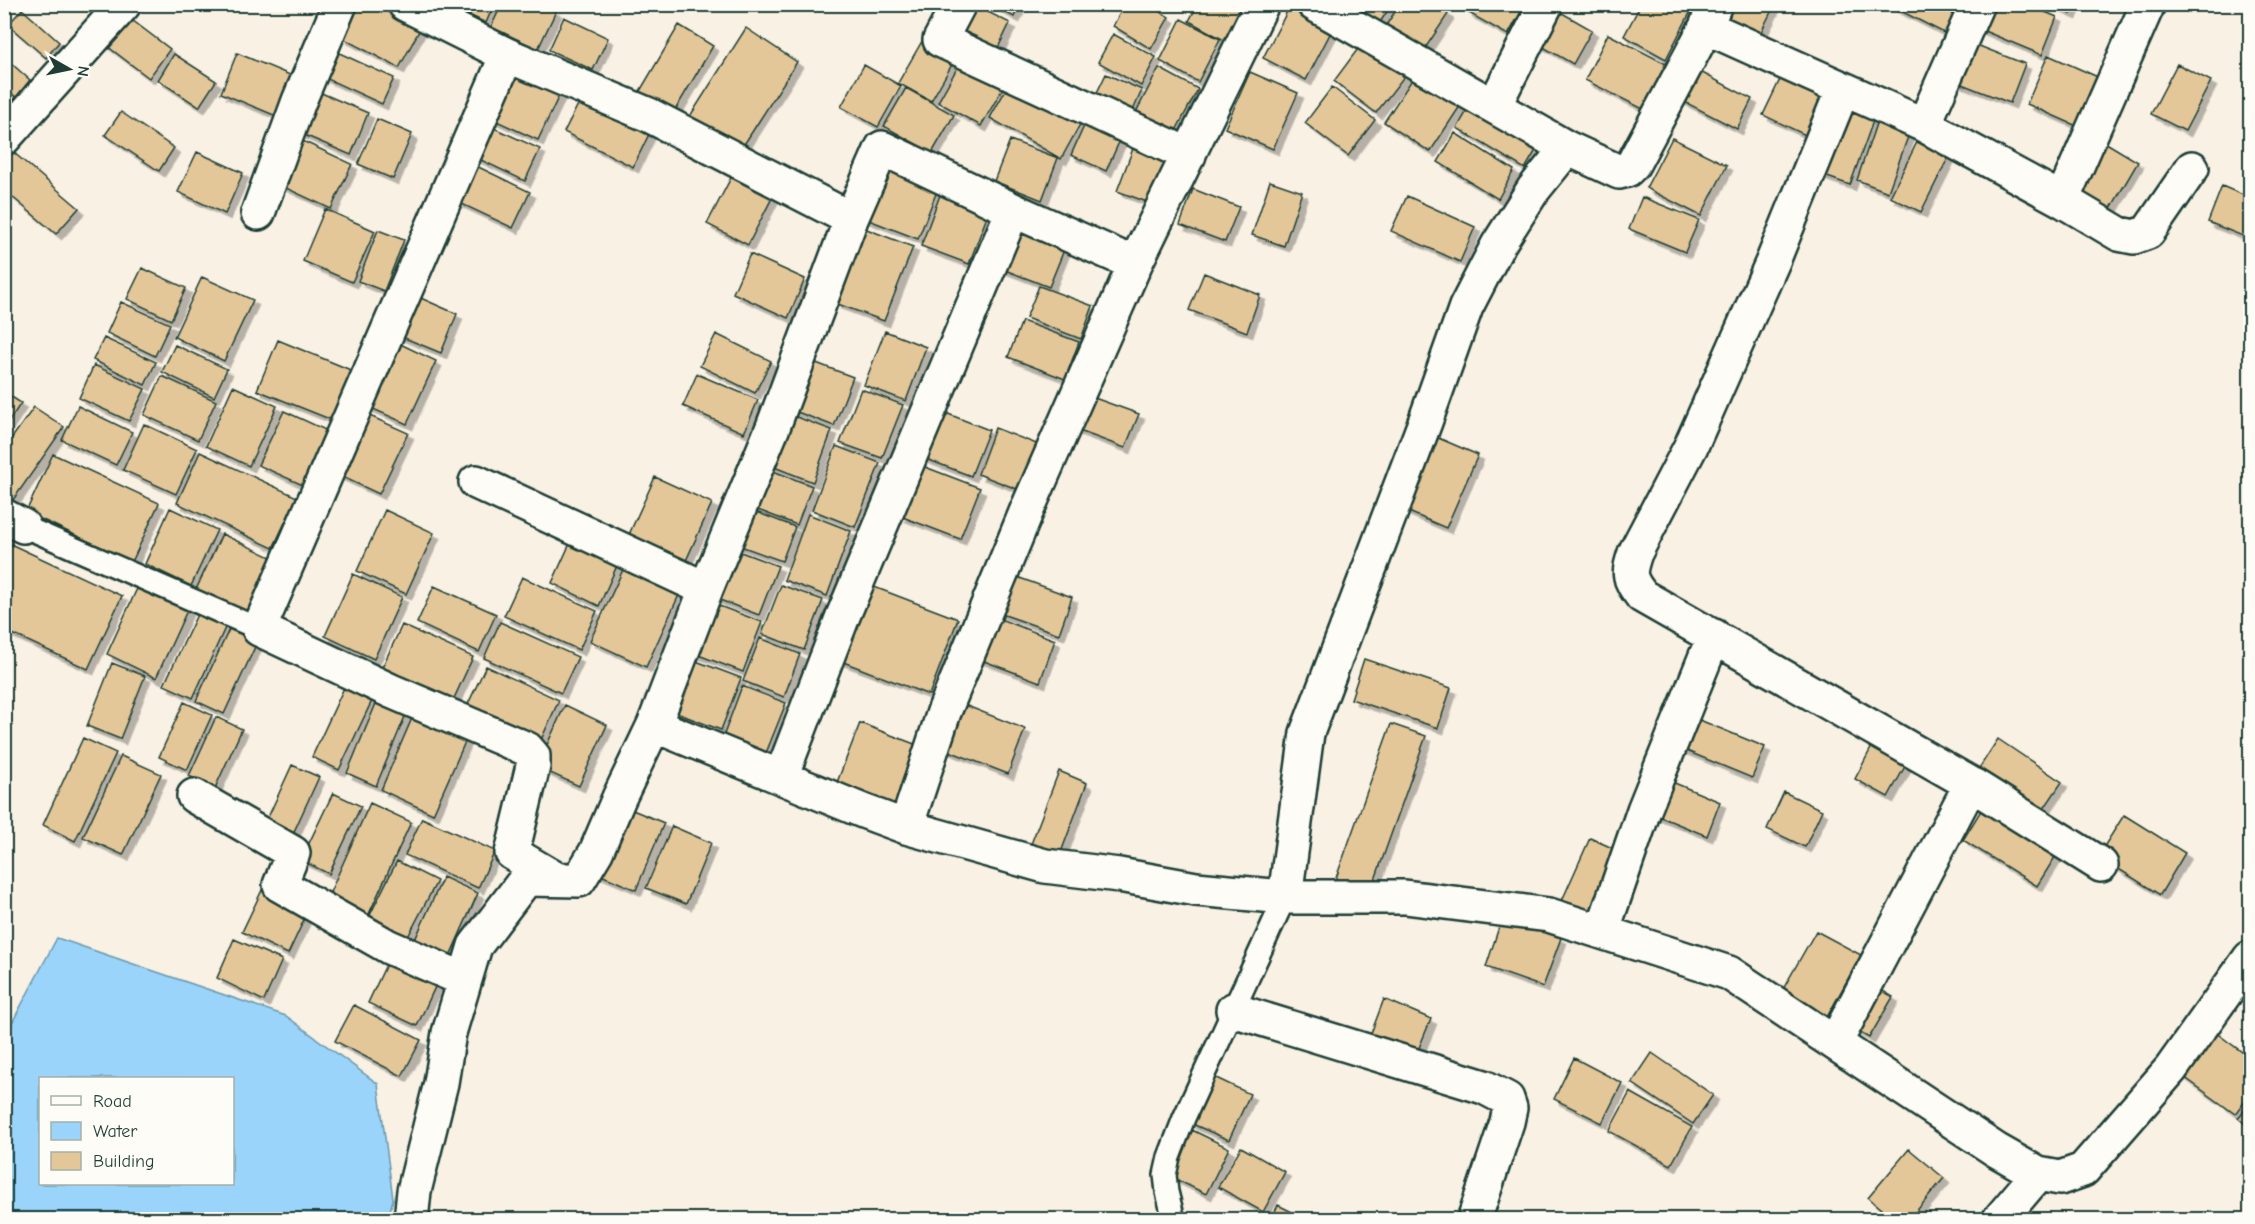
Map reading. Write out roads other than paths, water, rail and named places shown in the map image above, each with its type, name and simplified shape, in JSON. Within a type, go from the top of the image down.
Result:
[{"type":"street","points":[[4,138],[124,4]]},
{"type":"street","points":[[258,213],[299,101],[340,4]]},
{"type":"street","points":[[405,4],[507,55],[649,115],[851,219]]},
{"type":"street","points":[[959,4],[940,40],[1189,155]]},
{"type":"street","points":[[906,827],[944,712],[1027,510],[1135,264],[1262,4]]},
{"type":"street","points":[[1314,4],[1567,148],[1619,172],[1627,170],[1638,155],[1710,16],[1843,89],[1924,125],[2062,200],[2119,234],[2134,237],[2148,232],[2192,168]]},
{"type":"street","points":[[1494,106],[1546,4]]},
{"type":"street","points":[[1924,125],[1977,4]]},
{"type":"street","points":[[2062,200],[2148,4]]},
{"type":"street","points":[[507,55],[259,629],[392,691],[527,749],[533,756],[533,766],[512,853],[556,879]]},
{"type":"street","points":[[1843,89],[1769,272],[1691,446],[1635,553],[1629,572],[1632,584],[1642,596],[1971,784],[2101,865]]},
{"type":"street","points":[[411,1220],[414,1191],[441,1083],[449,1033],[476,946],[526,879],[579,880],[596,852],[654,725],[773,427],[851,219],[882,148],[1135,264]]},
{"type":"street","points":[[1285,897],[1307,733],[1425,422],[1462,317],[1498,245],[1533,190],[1567,148]]},
{"type":"street","points":[[781,777],[843,616],[1013,210]]},
{"type":"street","points":[[476,482],[706,590]]},
{"type":"street","points":[[1602,932],[1644,810],[1714,636]]},
{"type":"street","points":[[654,725],[906,827],[1045,866],[1119,875],[1196,889],[1285,897],[1405,897],[1549,915],[1602,932],[1729,973],[1996,1150],[2038,1174],[2060,1178],[2083,1170],[2171,1069],[2250,958]]},
{"type":"street","points":[[1835,1043],[1971,784]]},
{"type":"street","points":[[194,796],[293,853],[280,885],[389,947],[465,980]]},
{"type":"street","points":[[1233,1010],[1484,1087],[1507,1099],[1508,1122],[1474,1220]]},
{"type":"street","points":[[1999,1220],[2038,1174]]},
{"type":"lane","points":[[14,521],[259,629]]},
{"type":"lane","points":[[1174,1220],[1166,1183],[1169,1157],[1285,897]]},
{"type":"water","points":[[57,938],[286,1016],[378,1084],[393,1199],[388,1219],[5,1219],[5,1036]]}]
